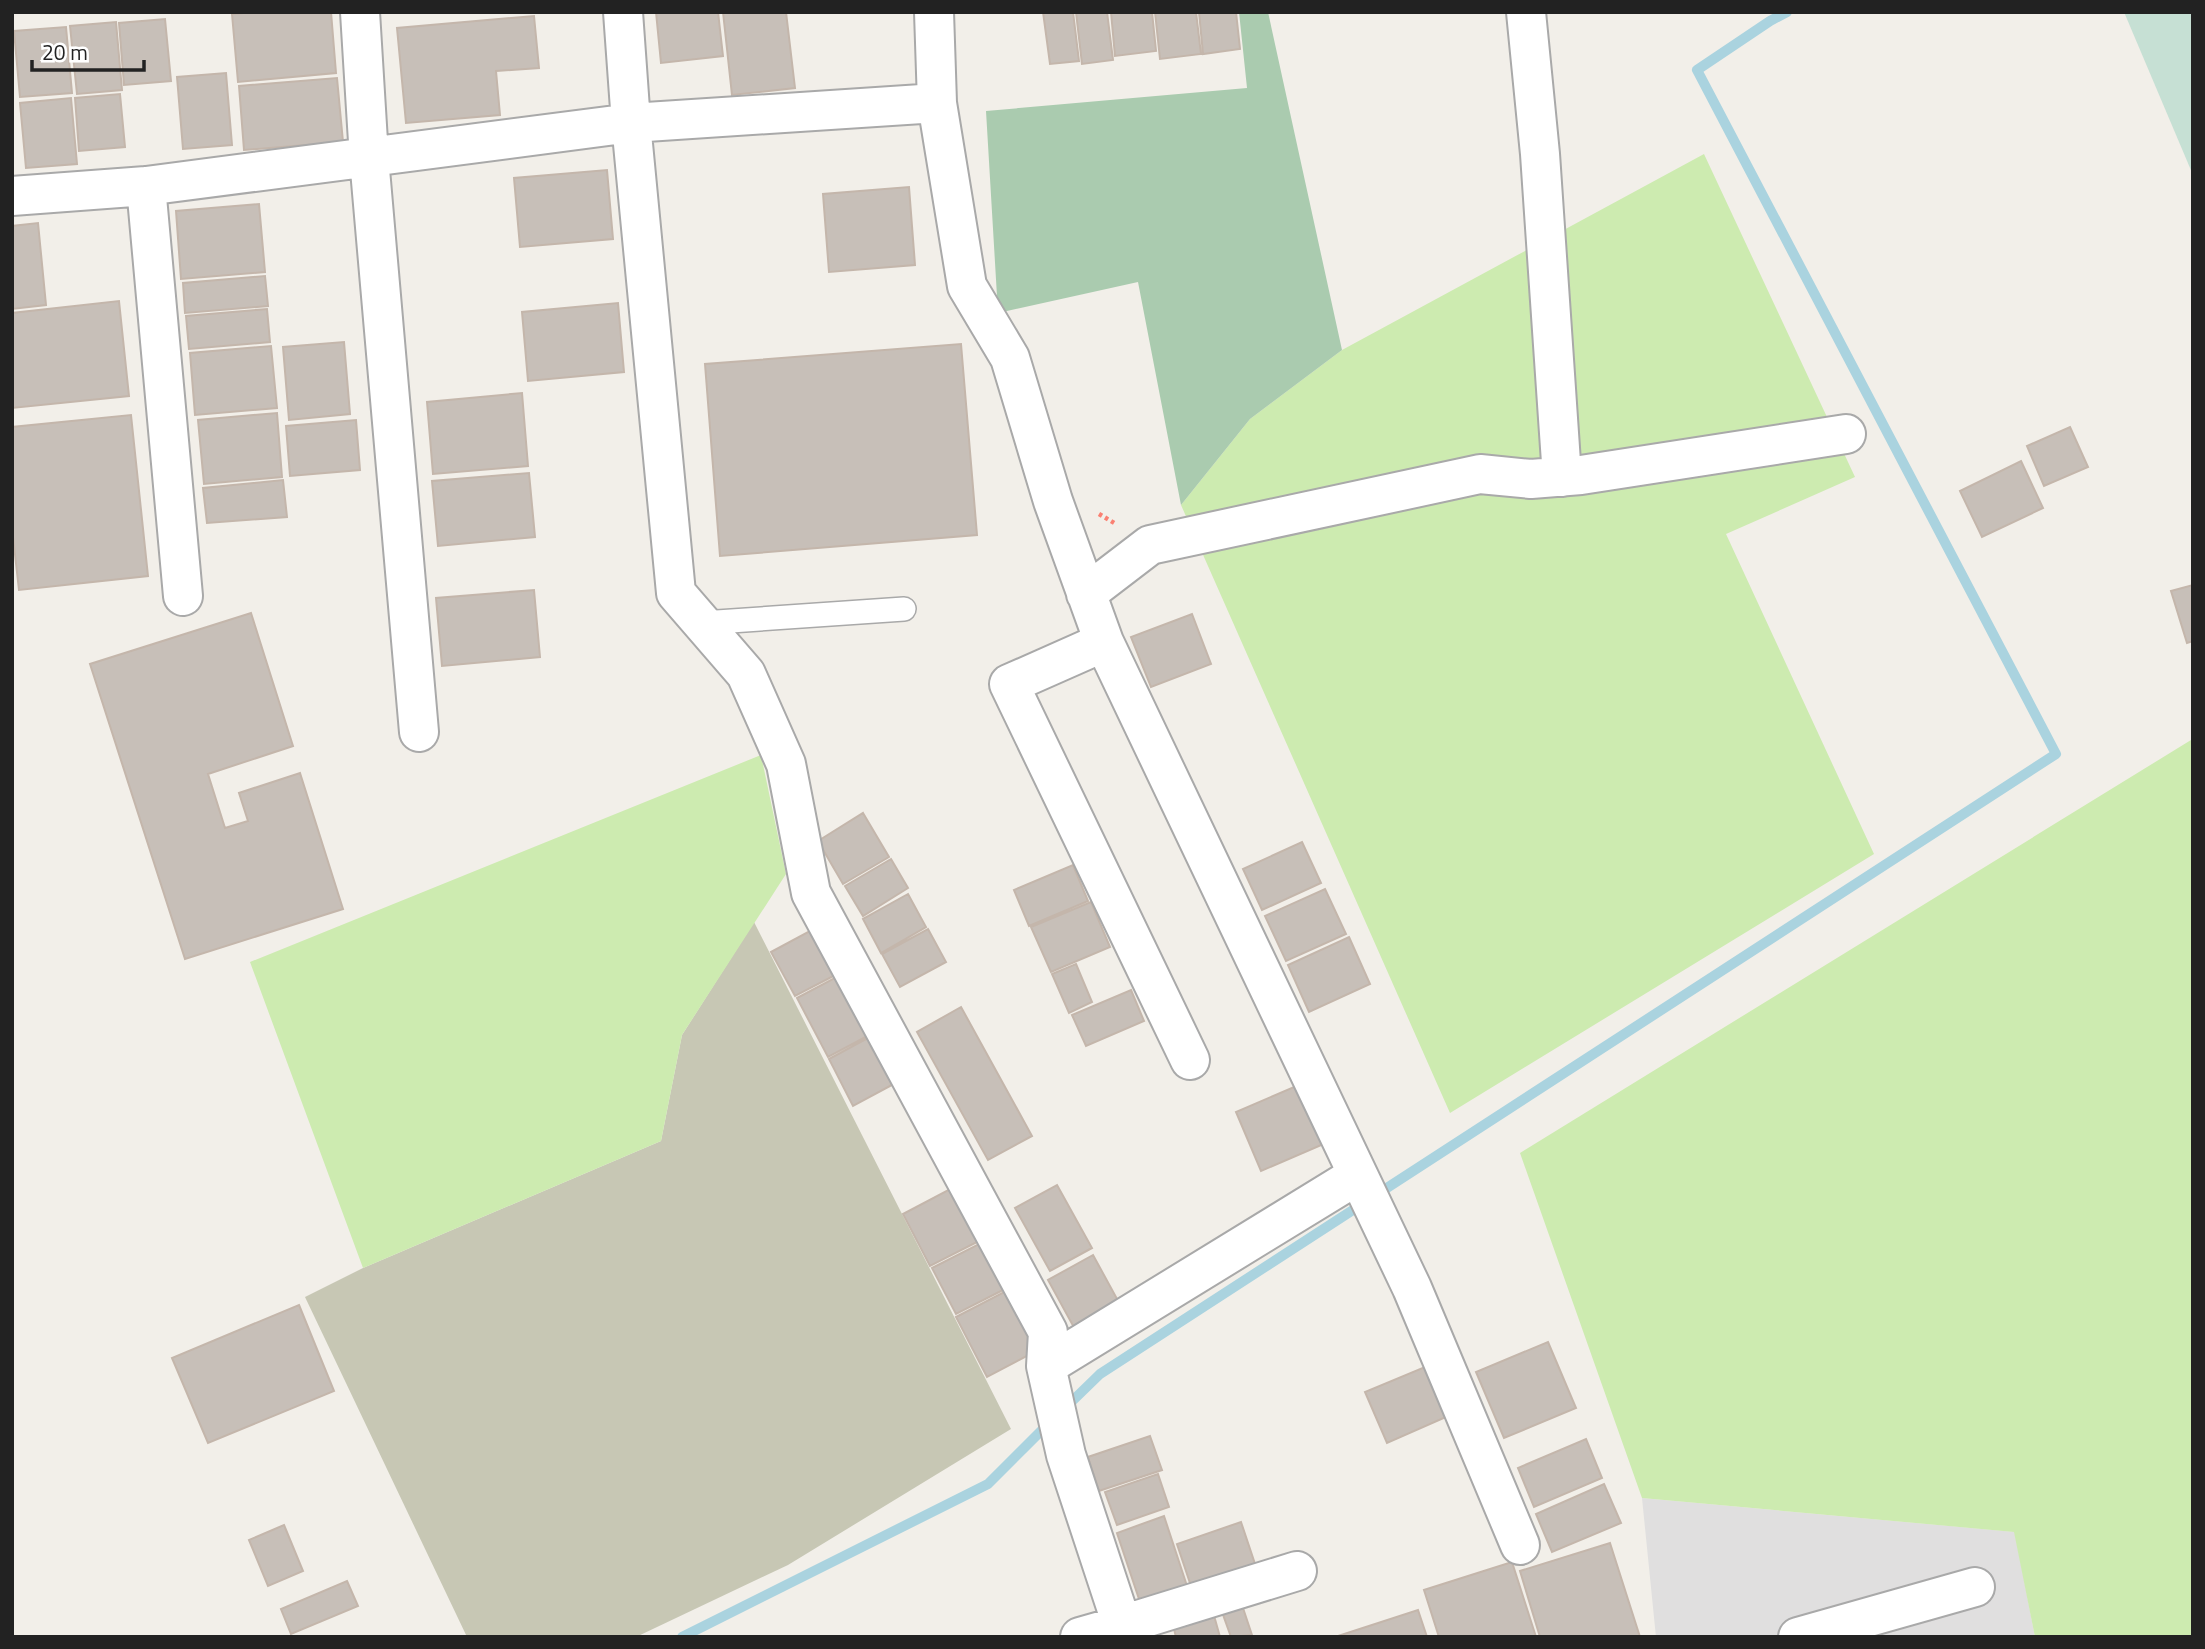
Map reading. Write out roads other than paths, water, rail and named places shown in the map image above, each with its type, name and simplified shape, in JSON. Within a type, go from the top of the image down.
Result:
[{"type":"street","points":[[360,12],[369,158],[419,732]]},
{"type":"street","points":[[623,12],[631,123],[676,593],[746,674],[786,764],[811,893],[1048,1332],[1046,1366],[1066,1455],[1122,1625]]},
{"type":"street","points":[[934,12],[937,103],[967,286],[1010,358],[1053,501],[1104,642],[1356,1176],[1412,1288],[1520,1545]]},
{"type":"street","points":[[1526,12],[1541,168],[1562,477]]},
{"type":"street","points":[[12,196],[146,186],[631,123],[937,103]]},
{"type":"street","points":[[146,186],[183,596]]},
{"type":"street","points":[[1086,594],[1150,545],[1480,474],[1531,479],[1562,477],[1846,434]]},
{"type":"street","points":[[1104,642],[1009,684],[1190,1060]]},
{"type":"street","points":[[1046,1366],[1356,1176]]},
{"type":"street","points":[[1080,1637],[1297,1571]]},
{"type":"street","points":[[1798,1637],[1975,1587]]},
{"type":"lane","points":[[702,623],[904,609]]},
{"type":"waterway","points":[[1063,1410],[1100,1374],[2056,754],[1697,70],[1787,12]]},
{"type":"waterway","points":[[682,1637],[988,1484],[1051,1421]]}]
